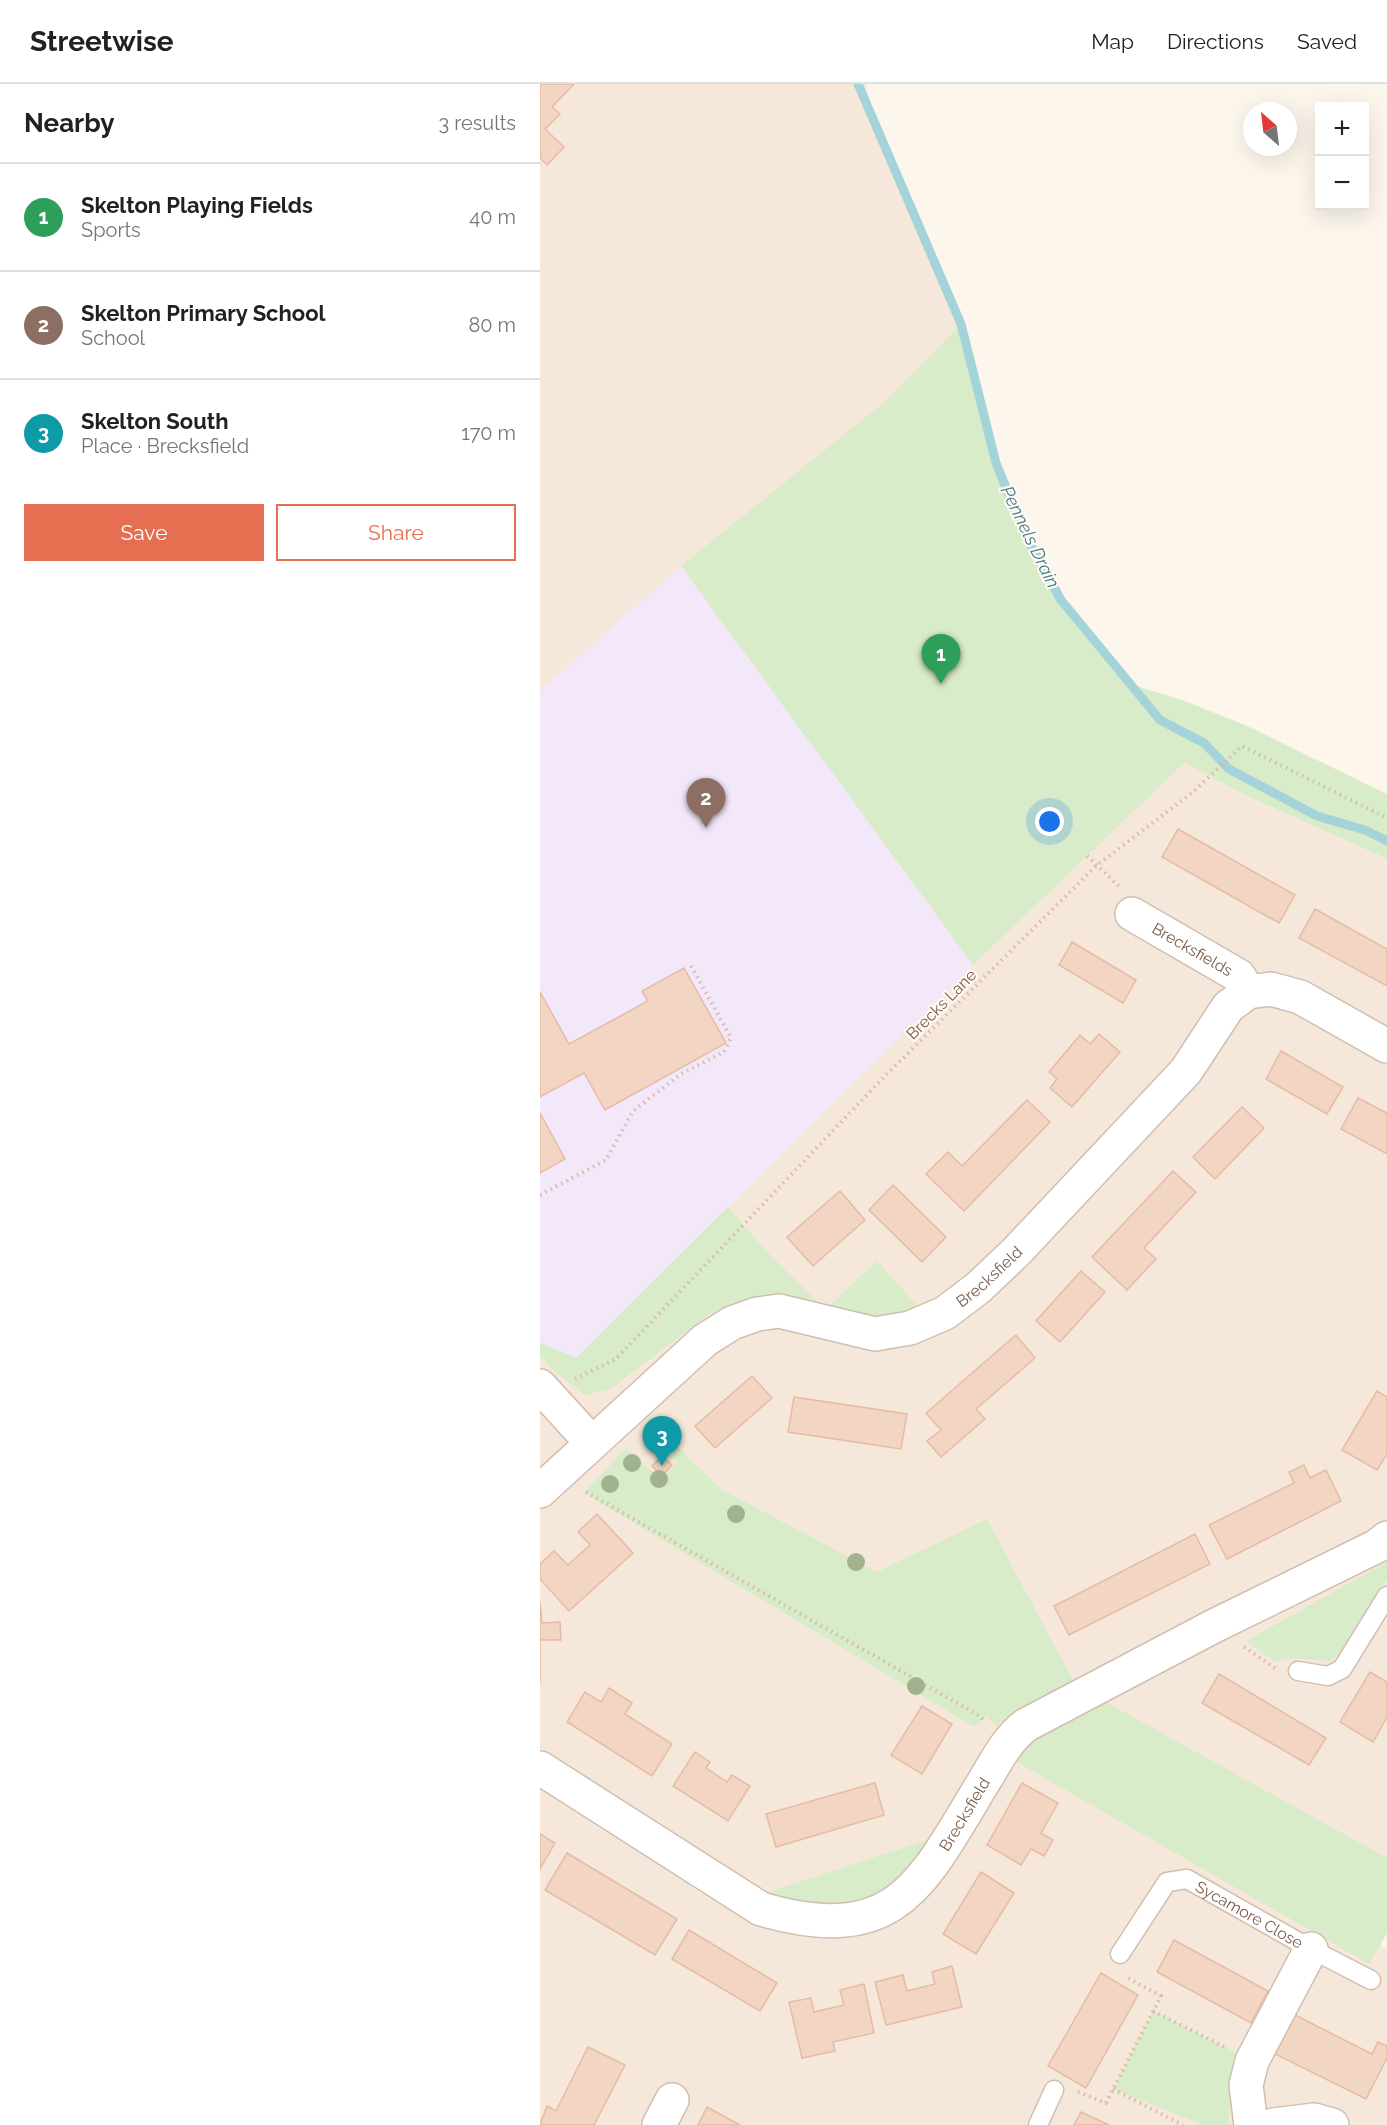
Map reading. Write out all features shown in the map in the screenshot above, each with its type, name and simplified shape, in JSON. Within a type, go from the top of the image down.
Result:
[{"type":"street","name":"Brecksfields","points":[[1132,914],[1239,976],[1248,992]]},
{"type":"street","points":[[1248,992],[1271,989],[1300,997],[1387,1046]]},
{"type":"street","name":"Brecksfield","points":[[549,1483],[705,1340],[732,1323],[757,1314],[779,1311],[874,1334],[910,1328],[945,1312],[978,1288],[1024,1244],[1186,1071],[1228,1007],[1248,992]]},
{"type":"street","points":[[544,1391],[592,1443]]},
{"type":"street","name":"Brecksfield","points":[[540,1768],[761,1909],[790,1917],[827,1922],[864,1918],[882,1910],[916,1885],[928,1872],[1007,1744],[1026,1725],[1214,1626],[1377,1546],[1387,1538]]},
{"type":"street","name":"Sycamore Close","points":[[1251,2125],[1246,2085],[1252,2061],[1311,1949]]},
{"type":"street","points":[[1273,2125],[1314,2120],[1332,2125]]},
{"type":"lane","points":[[1298,1671],[1328,1676],[1342,1669],[1387,1596]]},
{"type":"lane","name":"Sycamore Close","points":[[1120,1954],[1167,1882],[1187,1879],[1371,1980]]},
{"type":"lane","points":[[1038,2125],[1054,2090]]},
{"type":"path","name":"Brecks Lane","points":[[544,1391],[616,1359],[882,1079],[1096,866],[1193,792],[1242,746],[1387,818]]},
{"type":"path","points":[[1087,856],[1128,895],[1132,914]]},
{"type":"path","points":[[540,1195],[606,1160],[633,1112],[681,1074],[724,1052],[731,1038],[690,964]]},
{"type":"path","points":[[549,1483],[980,1716],[1007,1744]]},
{"type":"path","points":[[1214,1626],[1277,1669],[1298,1671]]},
{"type":"path","points":[[1054,2090],[1078,2091],[1106,2103],[1161,1996],[1112,1971],[1120,1954]]},
{"type":"path","points":[[1153,2011],[1252,2061]]},
{"type":"path","points":[[1113,2089],[1183,2125]]},
{"type":"shaded area","points":[[540,84],[866,84],[870,114],[961,324],[888,400],[1184,763],[1247,796],[1387,859],[1387,1933],[1380,1945],[1387,1950],[1387,2125],[540,2125]]},
{"type":"shaded area","points":[[681,566],[973,965],[576,1358],[540,1343],[540,691]]},
{"type":"green space","points":[[961,324],[996,463],[1025,534],[1061,600],[1127,683],[1182,700],[1245,725],[1387,794],[1387,859],[1247,796],[1184,763],[973,965],[681,566],[887,400]]},
{"type":"green space","points":[[728,1207],[766,1251],[820,1304],[751,1299],[733,1304],[711,1313],[610,1389],[585,1395],[554,1371],[540,1356],[540,1343],[576,1358]]},
{"type":"green space","points":[[877,1261],[920,1309],[883,1319],[828,1307]]},
{"type":"green space","points":[[665,1435],[721,1489],[877,1572],[987,1519],[1075,1684],[996,1726],[987,1716],[974,1727],[584,1493],[626,1448],[661,1480],[677,1463],[657,1444]]},
{"type":"green space","points":[[1387,1562],[1387,1579],[1347,1648],[1330,1661],[1288,1658],[1275,1662],[1246,1641]]},
{"type":"green space","points":[[1104,1701],[1387,1858],[1387,1933],[1369,1964],[1015,1761],[1030,1741]]},
{"type":"green space","points":[[936,1837],[921,1862],[880,1896],[833,1910],[766,1893]]},
{"type":"green space","points":[[1153,2011],[1245,2057],[1232,2089],[1228,2125],[1203,2125],[1113,2089]]},
{"type":"building","points":[[540,84],[574,84],[552,107],[560,114],[545,129],[564,147],[547,165],[540,158]]},
{"type":"building","points":[[1178,829],[1295,895],[1279,923],[1162,857]]},
{"type":"building","points":[[1315,909],[1387,949],[1387,986],[1299,938]]},
{"type":"building","points":[[1072,942],[1136,980],[1123,1003],[1059,965]]},
{"type":"building","points":[[684,968],[726,1043],[605,1110],[584,1073],[540,1097],[540,992],[569,1044],[648,1001],[642,991]]},
{"type":"building","points":[[1099,1034],[1120,1052],[1072,1107],[1050,1088],[1057,1079],[1049,1072],[1080,1035],[1090,1044]]},
{"type":"building","points":[[1281,1051],[1343,1087],[1327,1114],[1266,1079]]},
{"type":"building","points":[[1358,1098],[1387,1113],[1387,1154],[1341,1129]]},
{"type":"building","points":[[1027,1100],[1050,1122],[964,1211],[926,1174],[948,1152],[962,1166]]},
{"type":"building","points":[[1242,1107],[1264,1128],[1215,1179],[1193,1157]]},
{"type":"building","points":[[540,1113],[565,1159],[540,1173]]},
{"type":"building","points":[[1173,1171],[1196,1192],[1144,1248],[1156,1259],[1127,1290],[1092,1257]]},
{"type":"building","points":[[893,1185],[946,1237],[922,1262],[869,1210]]},
{"type":"building","points":[[840,1191],[865,1220],[813,1266],[787,1237]]},
{"type":"building","points":[[1081,1271],[1105,1292],[1060,1342],[1036,1321]]},
{"type":"building","points":[[1016,1335],[1035,1358],[976,1409],[985,1419],[941,1457],[927,1441],[941,1430],[926,1413]]},
{"type":"building","points":[[752,1376],[772,1398],[715,1448],[695,1426]]},
{"type":"building","points":[[1377,1391],[1387,1397],[1387,1454],[1377,1470],[1342,1450]]},
{"type":"building","points":[[794,1397],[907,1414],[901,1449],[788,1432]]},
{"type":"building","points":[[662,1456],[672,1465],[662,1476],[652,1466]]},
{"type":"building","points":[[1304,1465],[1310,1478],[1326,1470],[1341,1501],[1227,1559],[1209,1525],[1294,1483],[1289,1472]]},
{"type":"building","points":[[597,1514],[633,1553],[569,1611],[540,1579],[540,1564],[554,1551],[568,1565],[590,1545],[578,1532]]},
{"type":"building","points":[[1195,1534],[1210,1564],[1069,1635],[1054,1606]]},
{"type":"building","points":[[540,1603],[542,1623],[560,1622],[561,1640],[540,1640]]},
{"type":"building","points":[[1370,1672],[1387,1682],[1387,1717],[1373,1742],[1340,1722]]},
{"type":"building","points":[[1219,1674],[1326,1738],[1309,1765],[1202,1703]]},
{"type":"building","points":[[609,1688],[632,1703],[625,1714],[672,1744],[652,1776],[567,1722],[585,1692],[601,1702]]},
{"type":"building","points":[[922,1706],[952,1724],[922,1774],[891,1755]]},
{"type":"building","points":[[695,1752],[710,1762],[706,1768],[727,1782],[732,1775],[750,1786],[728,1821],[673,1786]]},
{"type":"building","points":[[875,1783],[884,1815],[776,1847],[766,1814]]},
{"type":"building","points":[[1022,1783],[1058,1803],[1041,1833],[1053,1840],[1044,1856],[1031,1849],[1021,1865],[987,1845]]},
{"type":"building","points":[[540,1834],[555,1843],[540,1869]]},
{"type":"building","points":[[567,1853],[677,1919],[655,1955],[545,1890]]},
{"type":"building","points":[[981,1872],[1014,1893],[976,1954],[943,1934]]},
{"type":"building","points":[[689,1930],[777,1983],[760,2011],[672,1959]]},
{"type":"building","points":[[1174,1940],[1268,1991],[1251,2023],[1157,1972]]},
{"type":"building","points":[[952,1966],[962,2007],[886,2025],[875,1982],[903,1975],[907,1991],[935,1984],[932,1972]]},
{"type":"building","points":[[1101,1973],[1138,1995],[1086,2088],[1048,2066]]},
{"type":"building","points":[[864,1984],[874,2033],[833,2042],[835,2051],[802,2058],[789,2002],[811,1998],[814,2012],[844,2005],[840,1990]]},
{"type":"building","points":[[1289,2012],[1372,2054],[1378,2042],[1387,2046],[1387,2058],[1366,2099],[1269,2051]]},
{"type":"building","points":[[588,2047],[625,2065],[594,2125],[540,2125],[547,2106],[556,2111]]},
{"type":"building","points":[[707,2107],[740,2125],[698,2125]]},
{"type":"building","points":[[1081,2112],[1109,2125],[1074,2125]]},
{"type":"waterway","name":"Pennels Drain","points":[[858,84],[961,324],[996,463],[1025,534],[1061,600],[1160,720],[1204,743],[1229,769],[1317,816],[1365,830],[1387,841]]},
{"type":"place","name":"Skelton Playing Fields","points":[[941,684]]},
{"type":"place","name":"Skelton Primary School","points":[[706,828]]},
{"type":"place","name":"Skelton South","points":[[662,1466]]}]
